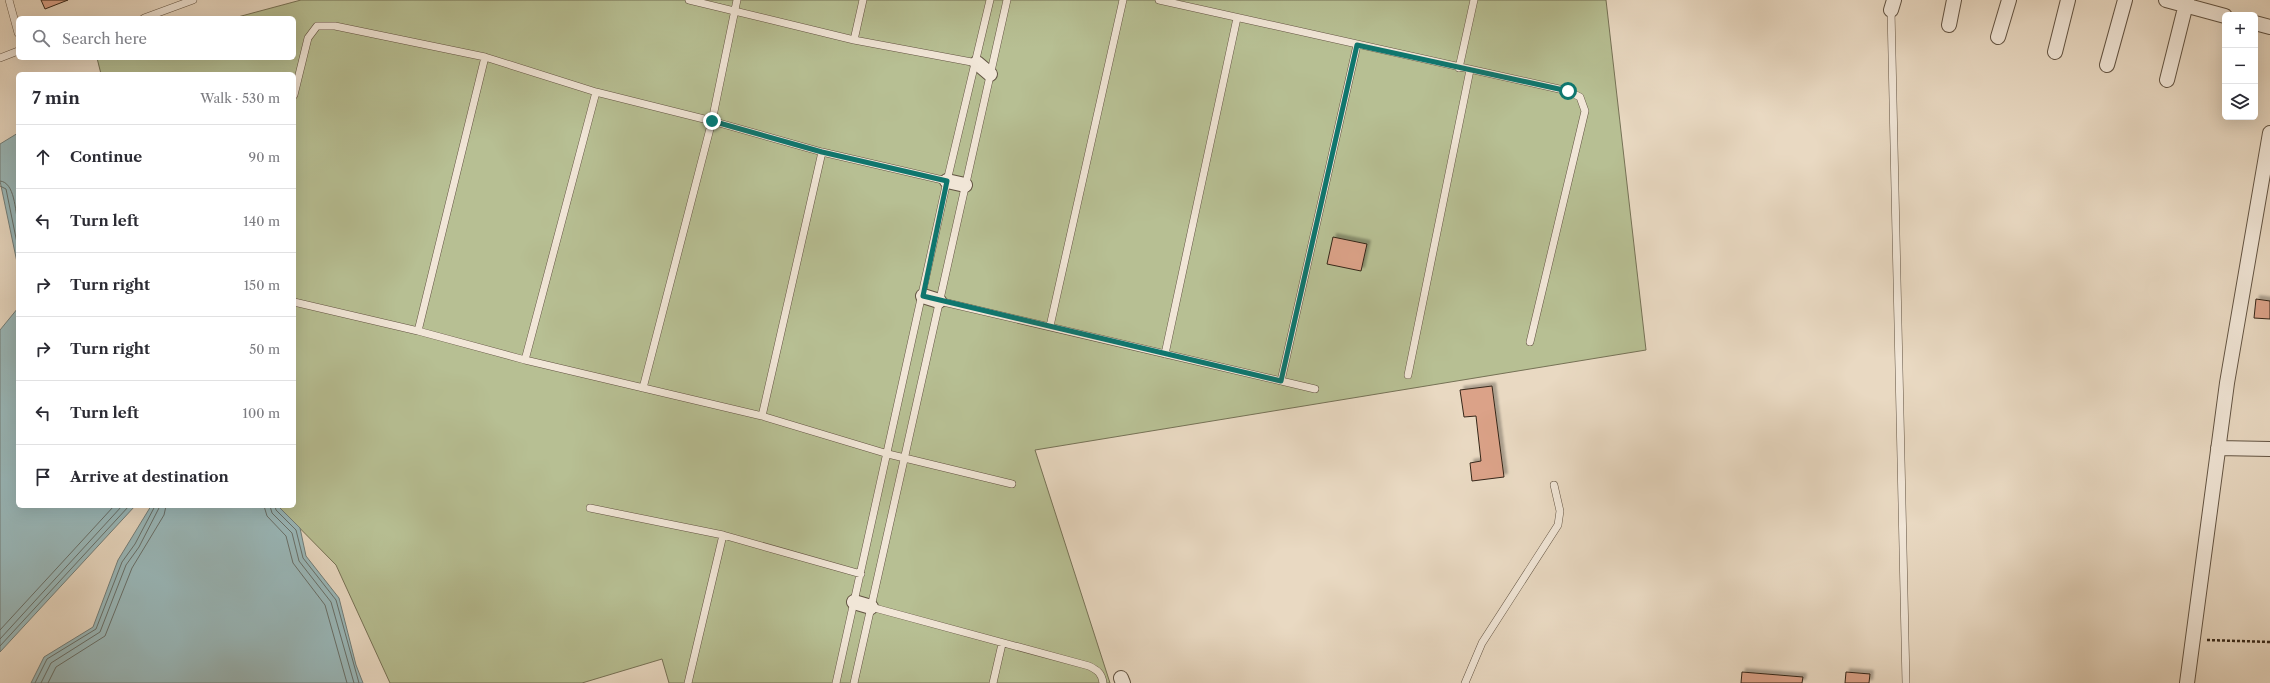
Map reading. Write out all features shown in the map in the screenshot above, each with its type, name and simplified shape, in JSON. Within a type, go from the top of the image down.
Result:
[{"type":"street","points":[[1949,25],[1954,0]]},
{"type":"street","points":[[1998,37],[2009,0]]},
{"type":"street","points":[[2055,52],[2068,0]]},
{"type":"street","points":[[2106,65],[2125,0]]},
{"type":"street","points":[[2166,0],[2186,2],[2222,15]]},
{"type":"street","points":[[2167,80],[2186,2]]},
{"type":"street","points":[[2258,25],[2270,27]]},
{"type":"street","points":[[977,62],[990,74]]},
{"type":"street","points":[[2187,683],[2227,383],[2270,133]]},
{"type":"street","points":[[947,181],[965,185]]},
{"type":"street","points":[[923,296],[939,300]]},
{"type":"street","points":[[2218,448],[2270,449]]},
{"type":"street","points":[[854,602],[871,607]]},
{"type":"lane","points":[[9,0],[16,26]]},
{"type":"lane","points":[[149,16],[193,0]]},
{"type":"lane","points":[[689,0],[854,40],[977,62]]},
{"type":"lane","points":[[643,388],[712,121],[737,0]]},
{"type":"lane","points":[[854,40],[863,0]]},
{"type":"lane","points":[[836,683],[923,296],[947,181],[977,62],[990,0]]},
{"type":"lane","points":[[854,683],[1007,0]]},
{"type":"lane","points":[[1050,326],[1123,0]]},
{"type":"lane","points":[[1160,0],[1459,68],[1568,91],[1580,97],[1585,111],[1530,342]]},
{"type":"lane","points":[[1459,68],[1474,0]]},
{"type":"lane","points":[[1892,5],[1906,683]]},
{"type":"lane","points":[[1165,354],[1237,18]]},
{"type":"lane","points":[[296,87],[308,38],[317,26],[335,26],[485,58],[596,92],[712,121],[822,152],[947,181]]},
{"type":"lane","points":[[1281,381],[1357,45]]},
{"type":"lane","points":[[0,58],[16,52]]},
{"type":"lane","points":[[418,330],[485,58]]},
{"type":"lane","points":[[1408,375],[1470,70]]},
{"type":"lane","points":[[525,360],[596,92]]},
{"type":"lane","points":[[762,416],[822,152]]},
{"type":"lane","points":[[939,300],[1315,389]]},
{"type":"lane","points":[[296,302],[418,330],[525,360],[762,416],[888,454],[1012,484]]},
{"type":"lane","points":[[1464,683],[1482,643],[1558,525],[1560,511],[1554,485]]},
{"type":"lane","points":[[590,508],[723,535],[861,574]]},
{"type":"lane","points":[[688,683],[723,535]]},
{"type":"lane","points":[[871,607],[1002,644],[1089,666],[1097,670],[1103,677],[1103,683]]},
{"type":"lane","points":[[992,683],[1002,644]]},
{"type":"path","points":[[2192,639],[2270,642]]},
{"type":"green space","points":[[301,0],[1606,0],[1646,350],[1035,450],[1110,683],[669,683],[662,659],[582,683],[390,683],[336,565],[280,508],[296,508],[296,72],[100,72],[98,60],[296,60],[296,16],[241,16]]},
{"type":"water","points":[[16,134],[16,257],[0,181],[0,144]]},
{"type":"water","points":[[16,310],[16,508],[133,508],[0,652],[0,330]]},
{"type":"water","points":[[150,508],[280,508],[300,528],[306,556],[339,598],[356,665],[363,683],[31,683],[44,657],[93,627],[118,560]]},
{"type":"building","points":[[41,0],[68,0],[45,9]]},
{"type":"building","points":[[1333,237],[1367,244],[1361,271],[1327,264]]},
{"type":"building","points":[[2256,299],[2270,301],[2270,319],[2254,318]]},
{"type":"building","points":[[1492,386],[1504,477],[1472,481],[1470,463],[1481,461],[1476,416],[1464,417],[1460,390]]},
{"type":"building","points":[[1742,672],[1803,677],[1802,683],[1741,683]]},
{"type":"building","points":[[1846,672],[1870,674],[1869,683],[1845,683]]},
{"type":"route","points":[[712,121],[822,152],[947,181],[923,296],[1281,381],[1357,45],[1568,91]]}]
